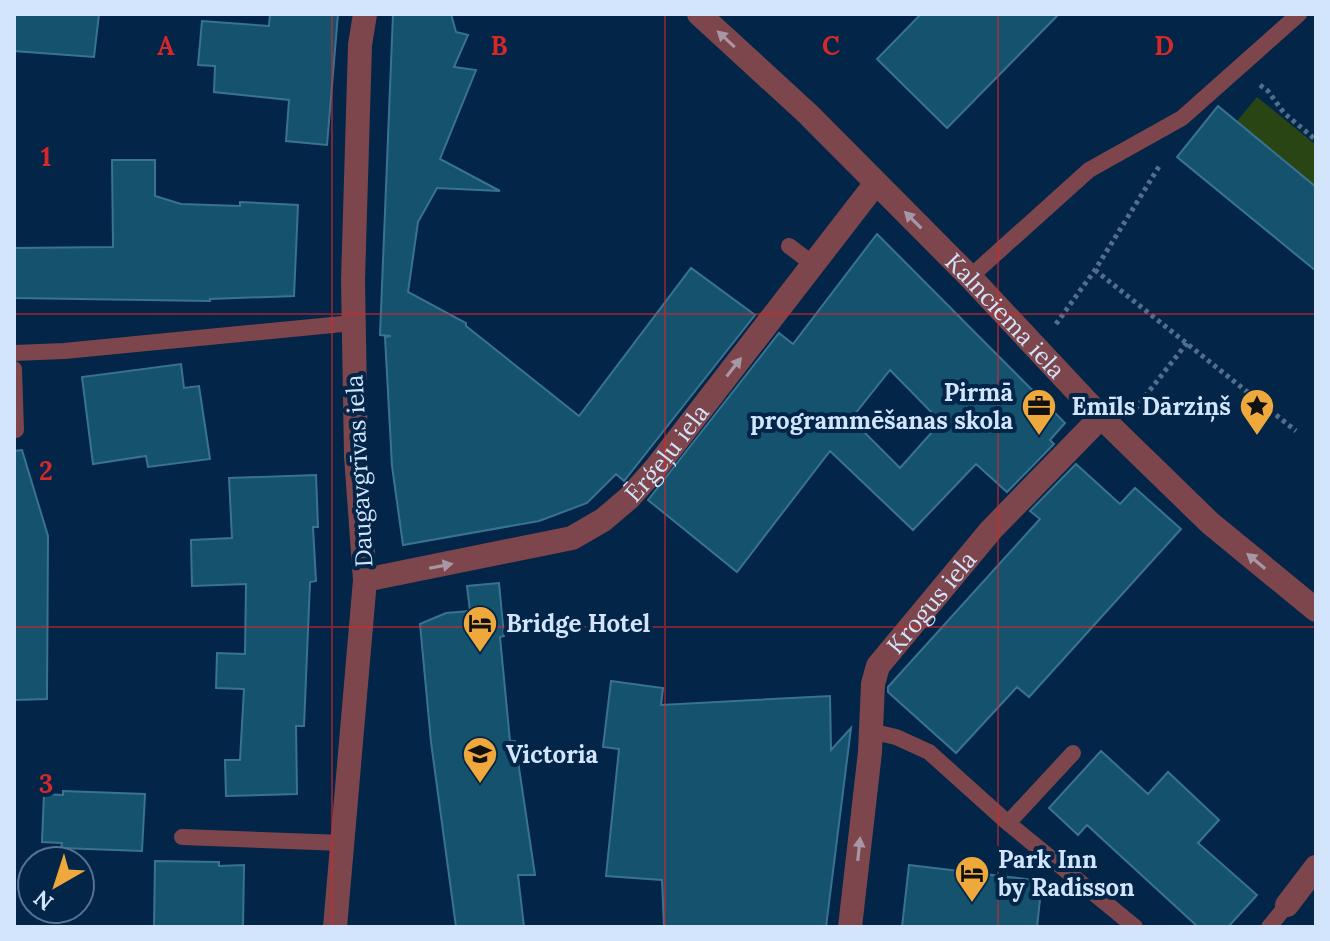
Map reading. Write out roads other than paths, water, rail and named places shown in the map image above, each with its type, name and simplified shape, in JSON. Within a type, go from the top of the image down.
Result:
[{"type":"street","name":"Daugavgrīvas iela","points":[[335,927],[365,580],[356,456],[353,323],[358,92],[365,14]]},
{"type":"street","name":"Kalnciema iela","points":[[699,14],[808,114],[970,277],[1101,417],[1210,523],[1316,610]]},
{"type":"street","name":"Ērģeļu iela","points":[[365,580],[541,546],[572,538],[603,520],[629,498],[655,469],[876,183]]},
{"type":"street","name":"Krogus iela","points":[[850,927],[873,684],[878,666],[991,530],[1101,417]]},
{"type":"street","points":[[1287,905],[1316,867]]},
{"type":"lane","points":[[970,277],[1089,170],[1182,118],[1299,14]]},
{"type":"lane","points":[[789,246],[813,264]]},
{"type":"lane","points":[[14,353],[64,351],[353,323]]},
{"type":"lane","points":[[14,369],[16,430]]},
{"type":"lane","points":[[870,731],[896,737],[929,752],[1008,823],[1135,927]]},
{"type":"lane","points":[[1008,823],[1073,753]]},
{"type":"lane","points":[[182,837],[343,843]]},
{"type":"lane","points":[[1269,927],[1287,905]]},
{"type":"place","name":"Pirmā programmēšanas skola","points":[[1039,437]]},
{"type":"place","name":"Emīls Dārziņš","points":[[1257,437]]},
{"type":"place","name":"Bridge Hotel","points":[[480,654]]},
{"type":"place","name":"Victoria","points":[[480,785]]},
{"type":"place","name":"Park Inn by Radisson","points":[[972,904]]}]
